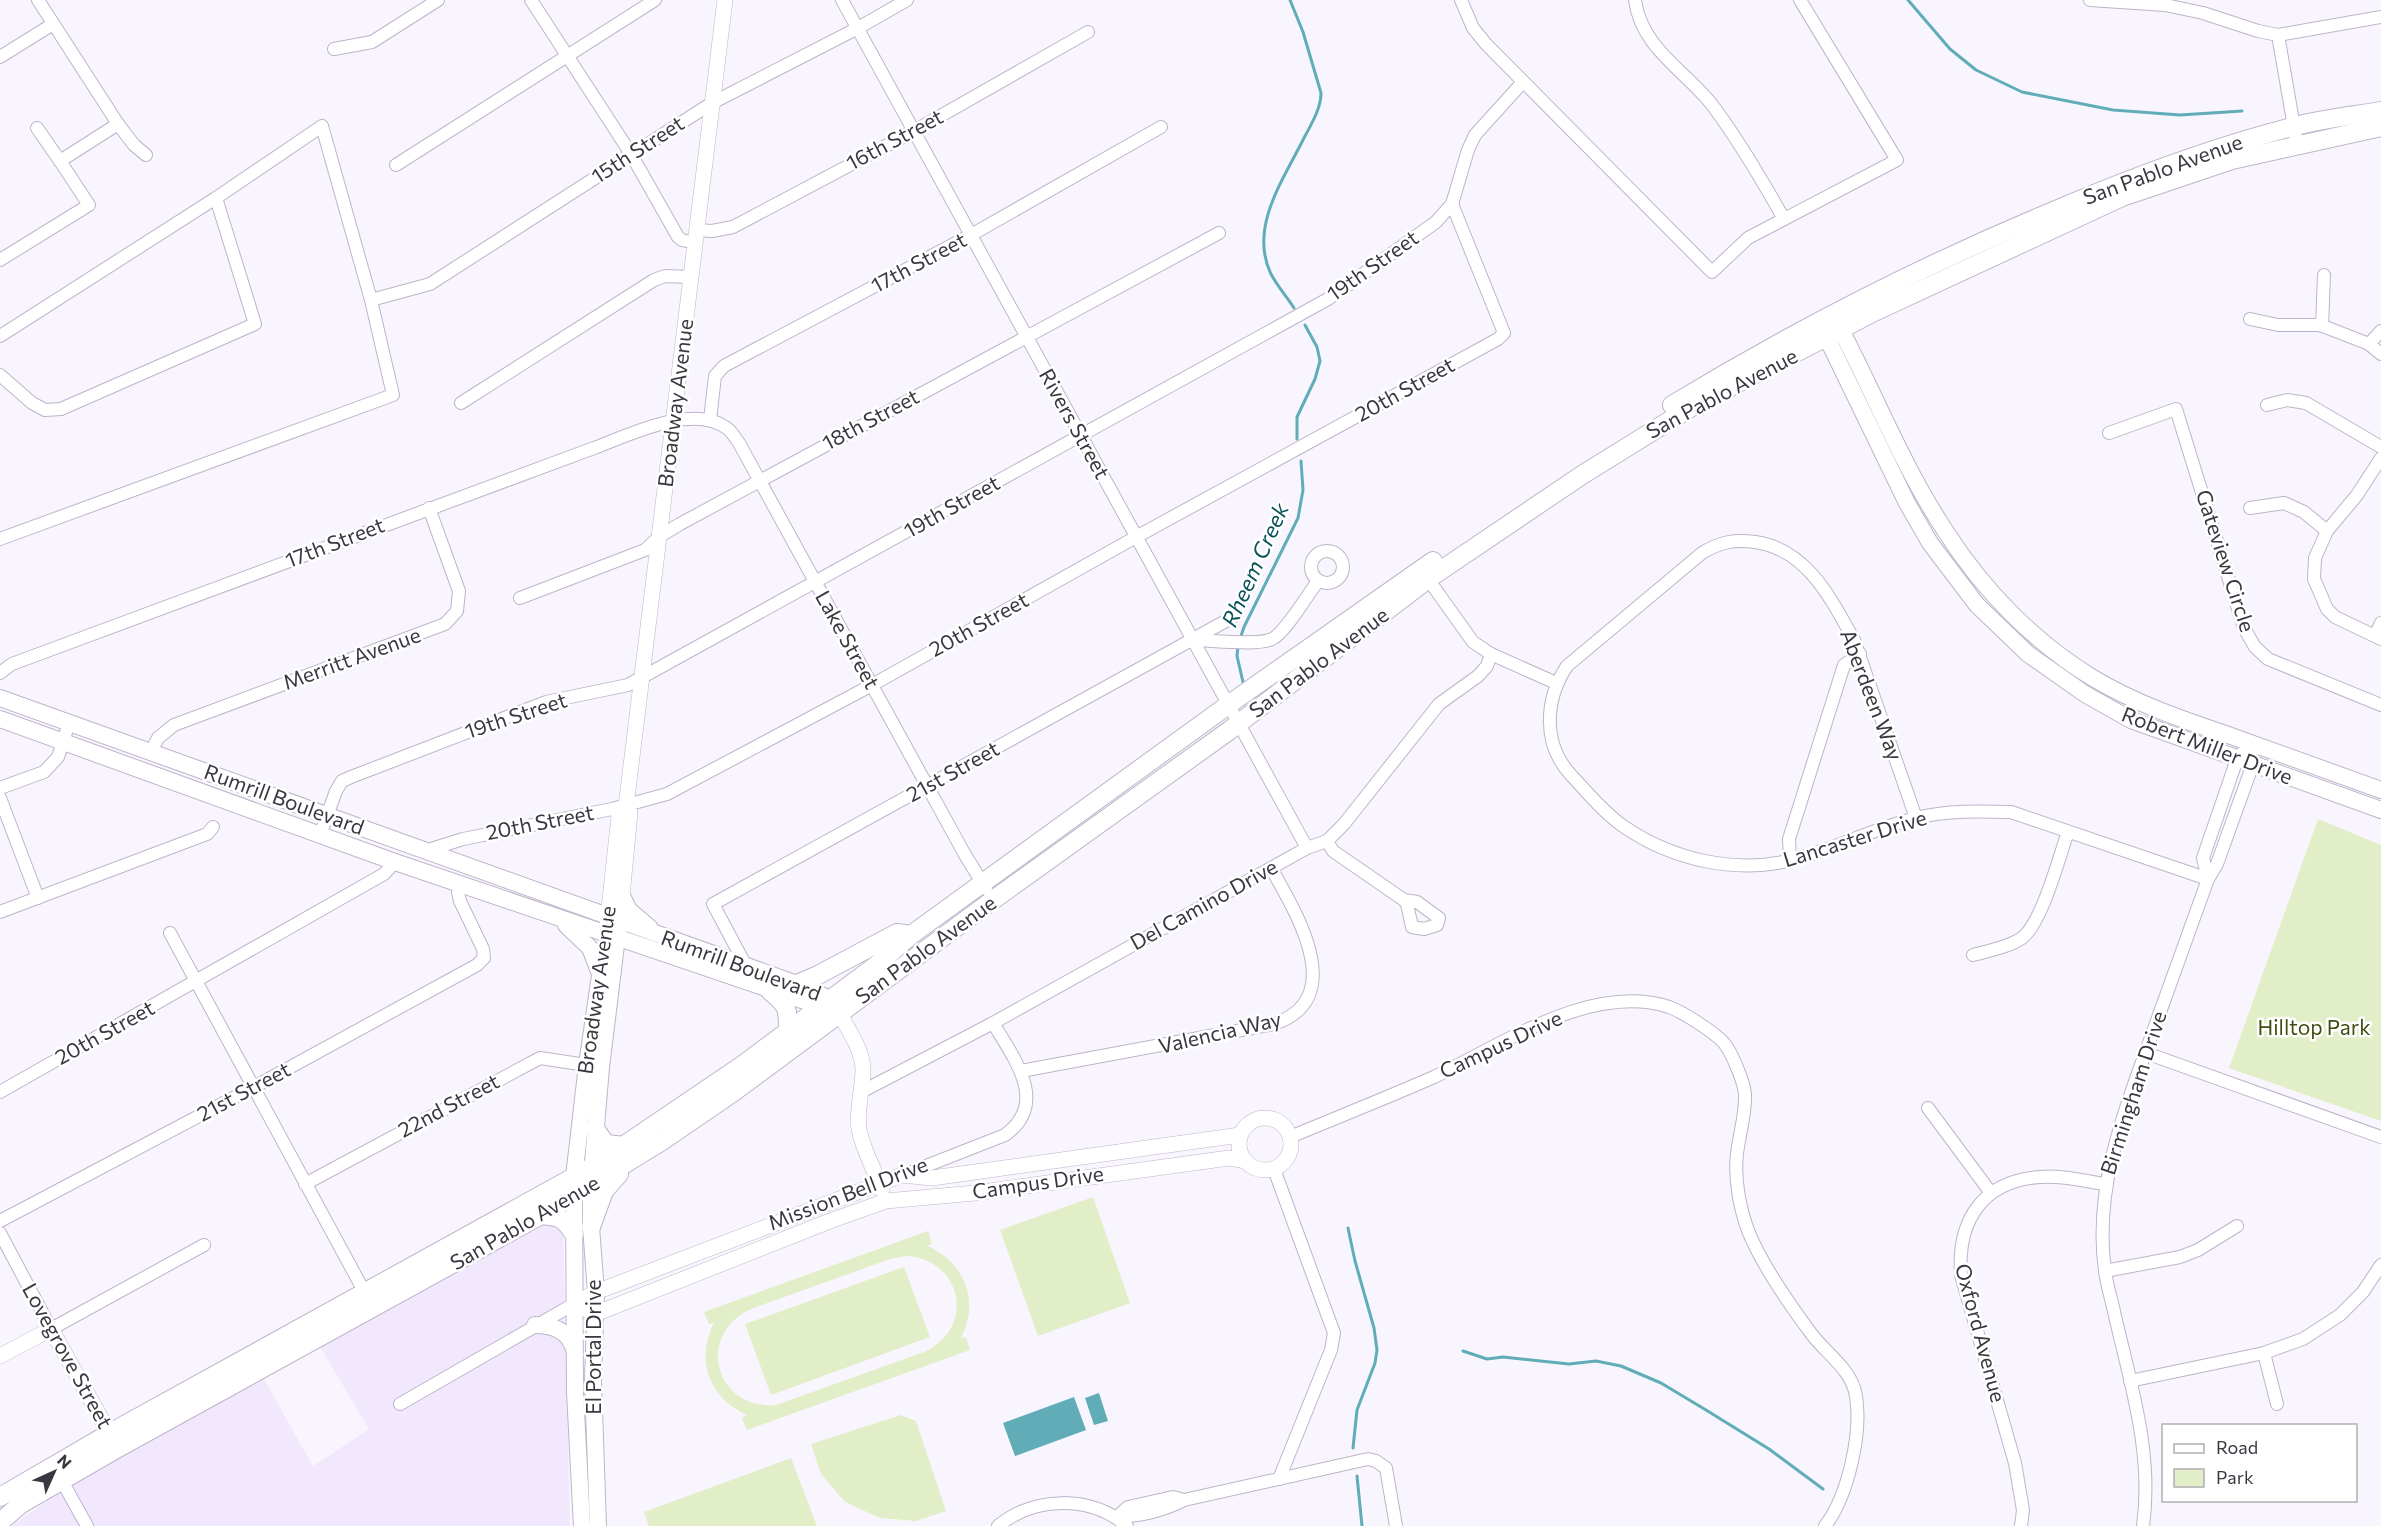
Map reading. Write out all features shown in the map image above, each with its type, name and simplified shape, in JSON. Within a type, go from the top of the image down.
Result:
[{"type":"main road","name":"San Pablo Avenue","points":[[0,1497],[334,1330],[391,1299],[574,1196],[591,1177],[735,1091],[911,935],[1228,705],[1423,568],[1648,420],[1825,318],[1977,244],[2097,192],[2186,158],[2295,135],[2381,111]]},
{"type":"main road","name":"San Pablo Avenue","points":[[628,1153],[788,1031],[993,900],[1239,724],[1428,579],[1654,429],[1834,334],[1992,256],[2122,197],[2232,160],[2295,135],[2381,127]]},
{"type":"main road","points":[[1825,318],[1834,334]]},
{"type":"main road","name":"Robert Miller Drive","points":[[1834,334],[1945,531],[1968,564],[2017,619],[2058,654],[2094,679],[2154,709],[2381,790]]},
{"type":"main road","name":"Robert Miller Drive","points":[[1834,334],[1912,513],[1930,543],[1977,605],[2028,654],[2085,694],[2131,720],[2381,810]]},
{"type":"main road","name":"Rumrill Boulevard","points":[[0,698],[797,984],[830,1006]]},
{"type":"main road","name":"Rumrill Boulevard","points":[[0,719],[558,919],[770,991],[830,1006]]},
{"type":"main road","points":[[395,862],[405,854],[434,862],[447,858]]},
{"type":"main road","points":[[622,896],[629,910],[657,935]]},
{"type":"main road","points":[[558,919],[590,948],[600,975]]},
{"type":"main road","name":"Broadway Avenue","points":[[574,1177],[594,1066],[614,919]]},
{"type":"main road","points":[[797,984],[897,933],[911,935]]},
{"type":"main road","name":"Broadway Avenue","points":[[591,1177],[595,1129],[594,1066],[600,975],[611,937]]},
{"type":"main road","points":[[770,991],[784,1003],[788,1010],[788,1031]]},
{"type":"main road","points":[[541,1215],[558,1216],[582,1231],[628,1153],[606,1144],[595,1129]]},
{"type":"main road","name":"San Pablo Avenue","points":[[0,1522],[21,1504],[62,1481],[114,1441],[365,1293],[574,1177],[591,1177]]},
{"type":"main road","name":"El Portal Drive","points":[[574,1177],[574,1196],[596,1292],[593,1381],[598,1526]]},
{"type":"main road","name":"El Portal Drive","points":[[582,1526],[574,1304],[591,1177]]},
{"type":"main road","points":[[391,1299],[394,1286],[428,1266],[432,1256]]},
{"type":"main road","points":[[334,1330],[343,1312],[359,1303],[365,1293]]},
{"type":"main road","points":[[535,1325],[557,1328],[572,1342],[575,1353]]},
{"type":"street","points":[[38,0],[118,124],[134,145],[146,155]]},
{"type":"street","points":[[334,49],[372,42],[438,0]]},
{"type":"street","points":[[531,0],[631,154],[670,223],[682,240],[697,237]]},
{"type":"street","points":[[396,165],[655,0]]},
{"type":"street","name":"Broadway Avenue","points":[[614,919],[619,816],[626,806],[643,676],[725,0]]},
{"type":"street","name":"Rivers Street","points":[[842,0],[1307,848]]},
{"type":"street","name":"15th Street","points":[[371,300],[430,284],[712,103],[858,28],[907,0]]},
{"type":"street","points":[[1461,0],[1473,27],[1522,83],[1712,272],[1748,238],[1897,160],[1800,0]]},
{"type":"street","points":[[1635,0],[1640,20],[1655,46],[1711,103],[1745,149],[1785,219]]},
{"type":"street","points":[[2090,0],[2165,5],[2203,13],[2278,35],[2381,17]]},
{"type":"street","points":[[0,57],[53,24]]},
{"type":"street","name":"16th Street","points":[[697,237],[733,227],[914,131],[1088,32]]},
{"type":"street","points":[[2278,35],[2295,135]]},
{"type":"street","name":"19th Street","points":[[320,835],[336,791],[342,782],[351,777],[546,702],[628,685],[1328,299],[1436,222],[1452,204],[1468,150],[1475,135],[1522,83]]},
{"type":"street","points":[[60,161],[118,124]]},
{"type":"street","points":[[0,336],[216,198],[322,126],[371,300],[393,395],[0,539]]},
{"type":"street","name":"17th Street","points":[[710,420],[715,376],[724,366],[971,235],[1161,127]]},
{"type":"street","points":[[0,260],[89,205],[37,128]]},
{"type":"street","points":[[0,375],[32,404],[45,410],[61,409],[255,324],[216,198]]},
{"type":"street","name":"20th Street","points":[[428,850],[463,839],[626,806],[667,794],[872,686],[1136,537],[1498,339],[1504,333],[1452,204]]},
{"type":"street","name":"18th Street","points":[[520,598],[645,550],[660,536],[760,480],[1220,233]]},
{"type":"street","points":[[2322,326],[2324,275]]},
{"type":"street","points":[[461,403],[654,280],[665,276],[691,277]]},
{"type":"street","points":[[2250,319],[2278,325],[2322,326],[2368,344],[2381,354]]},
{"type":"street","points":[[2368,344],[2381,331]]},
{"type":"street","points":[[2267,405],[2287,400],[2306,403],[2381,447]]},
{"type":"street","name":"Gateview Circle","points":[[2109,433],[2176,409],[2244,628],[2254,647],[2268,659],[2381,705]]},
{"type":"street","points":[[674,420],[710,420]]},
{"type":"street","name":"17th Street","points":[[0,673],[12,664],[429,508],[674,420]]},
{"type":"street","name":"Lake Street","points":[[710,420],[728,429],[740,443],[927,786],[993,900]]},
{"type":"street","points":[[2381,458],[2357,495],[2327,531],[2315,558],[2314,579],[2320,597],[2335,617],[2378,638],[2381,623]]},
{"type":"street","points":[[2250,508],[2284,503],[2304,512],[2327,531]]},
{"type":"street","name":"Merritt Avenue","points":[[151,751],[158,738],[174,725],[445,624],[456,610],[459,591],[429,508]]},
{"type":"street","name":"Aberdeen Way","points":[[1556,683],[1567,666],[1693,559],[1712,547],[1729,541],[1743,540],[1783,549],[1803,564],[1839,613],[1860,654],[1916,818]]},
{"type":"street","points":[[1428,579],[1473,642],[1491,654],[1556,683]]},
{"type":"street","name":"21st Street","points":[[1193,640],[1259,642],[1272,639],[1284,627],[1318,580]]},
{"type":"street","name":"21st Street","points":[[746,966],[713,904],[1233,617]]},
{"type":"street","name":"Del Camino Drive","points":[[861,1092],[993,1023],[1307,848],[1327,841],[1344,824],[1439,704],[1478,676],[1487,666],[1491,654]]},
{"type":"street","points":[[1790,860],[1790,839],[1844,665],[1860,654]]},
{"type":"street","name":"Lancaster Drive","points":[[1556,683],[1549,716],[1553,747],[1567,771],[1597,803],[1622,825],[1654,844],[1694,860],[1732,864],[1765,864],[1790,860],[1916,818],[1960,811],[2011,812],[2208,879]]},
{"type":"street","points":[[0,788],[44,772],[58,758],[69,723]]},
{"type":"street","name":"Birmingham Drive","points":[[2143,1526],[2147,1473],[2144,1437],[2105,1271],[2102,1221],[2105,1184],[2116,1140],[2208,879],[2203,858],[2251,743]]},
{"type":"street","points":[[0,798],[38,898]]},
{"type":"street","name":"Broadway Avenue","points":[[614,919],[622,896],[630,813],[626,806]]},
{"type":"street","points":[[0,912],[207,834],[213,827]]},
{"type":"street","points":[[1973,955],[2019,940],[2027,933],[2038,916],[2068,832]]},
{"type":"street","points":[[1327,841],[1333,851],[1404,900]]},
{"type":"street","name":"20th Street","points":[[0,1092],[384,874],[395,862]]},
{"type":"street","name":"Valencia Way","points":[[1021,1071],[1274,1024],[1292,1016],[1304,1003],[1309,990],[1312,957],[1299,918],[1271,868]]},
{"type":"street","name":"21st Street","points":[[0,1221],[254,1087],[477,965],[484,958],[483,949],[460,901],[458,892],[460,885]]},
{"type":"street","points":[[170,933],[365,1293]]},
{"type":"street","name":"Campus Drive","points":[[1290,1137],[1431,1078],[1552,1018],[1589,1006],[1643,1003],[1670,1007],[1724,1043],[1740,1075],[1745,1093],[1737,1157],[1739,1197],[1749,1233],[1811,1334],[1840,1364],[1853,1384],[1856,1396],[1857,1419],[1851,1470],[1830,1518],[1824,1526]]},
{"type":"street","points":[[830,1006],[855,1041],[861,1056],[863,1070],[859,1126],[861,1139],[886,1201]]},
{"type":"street","name":"Mission Bell Drive","points":[[400,1404],[596,1292],[1005,1135],[1012,1130],[1022,1116],[1026,1101],[1026,1086],[1021,1071],[993,1023]]},
{"type":"street","points":[[2146,1053],[2381,1137]]},
{"type":"street","name":"22nd Street","points":[[305,1184],[540,1058],[594,1066]]},
{"type":"street","points":[[1928,1108],[1991,1193]]},
{"type":"street","points":[[1266,1118],[1281,1124],[1290,1137],[1290,1152],[1287,1158],[1274,1169],[1259,1170],[1245,1161],[1239,1146],[1240,1134],[1251,1122],[1266,1118]]},
{"type":"street","name":"Campus Drive","points":[[902,1175],[932,1178],[1240,1134]]},
{"type":"street","name":"Campus Drive","points":[[886,1201],[975,1192],[1229,1158],[1245,1161]]},
{"type":"street","points":[[1274,1169],[1334,1334],[1331,1350],[1279,1479]]},
{"type":"street","name":"Oxford Avenue","points":[[2021,1526],[2023,1510],[2015,1463],[1961,1275],[1960,1253],[1964,1232],[1978,1206],[1991,1193],[2016,1180],[2054,1177],[2105,1184]]},
{"type":"street","name":"Mission Bell Drive","points":[[595,1314],[886,1201]]},
{"type":"street","points":[[2105,1271],[2180,1257],[2198,1250],[2237,1226]]},
{"type":"street","name":"Lovegrove Street","points":[[0,1233],[114,1441]]},
{"type":"street","points":[[0,1356],[204,1245]]},
{"type":"street","points":[[2130,1381],[2264,1353],[2303,1339],[2322,1328],[2363,1292],[2381,1265]]},
{"type":"street","points":[[574,1304],[595,1314]]},
{"type":"street","points":[[2264,1353],[2277,1404]]},
{"type":"street","points":[[1117,1517],[1135,1516],[1173,1506],[1184,1500],[1358,1461],[1376,1461],[1386,1468],[1396,1526]]},
{"type":"street","points":[[62,1481],[87,1526]]},
{"type":"street","points":[[998,1526],[1006,1519],[1028,1509],[1049,1503],[1075,1503],[1097,1509],[1117,1517],[1127,1526]]},
{"type":"shaded area","points":[[547,1223],[563,1233],[570,1526],[11,1526],[74,1482],[264,1379],[313,1466],[369,1429],[319,1345]]},
{"type":"green space","name":"Hilltop Park","points":[[2318,819],[2381,845],[2381,1121],[2229,1068]]},
{"type":"green space","points":[[1093,1197],[1130,1303],[1038,1336],[1000,1230]]},
{"type":"green space","points":[[928,1231],[932,1244],[927,1246],[951,1262],[965,1284],[969,1297],[969,1311],[961,1338],[966,1337],[970,1350],[747,1430],[742,1418],[747,1415],[723,1399],[709,1376],[706,1351],[708,1337],[714,1323],[709,1324],[704,1312]],"holes":[[[906,1256],[925,1260],[940,1269],[950,1282],[956,1296],[956,1312],[951,1328],[940,1341],[924,1352],[776,1405],[755,1403],[738,1396],[727,1384],[720,1369],[718,1352],[723,1336],[733,1321],[751,1309],[890,1259]]]},
{"type":"green space","points":[[904,1267],[930,1337],[771,1395],[745,1324]]},
{"type":"green space","points":[[901,1415],[916,1421],[946,1511],[916,1521],[880,1518],[845,1502],[821,1474],[811,1444]]},
{"type":"green space","points":[[791,1458],[817,1526],[649,1526],[644,1512]]},
{"type":"water","points":[[1099,1393],[1108,1421],[1094,1425],[1085,1398]]},
{"type":"water","points":[[1074,1397],[1086,1430],[1015,1456],[1003,1423]]},
{"type":"waterway","name":"Rheem Creek","points":[[1290,0],[1303,32],[1321,93],[1316,115],[1279,185],[1266,220],[1265,256],[1276,283],[1294,308]]},
{"type":"waterway","points":[[1908,0],[1950,49],[1976,70],[2022,92],[2113,110],[2180,115],[2242,111]]},
{"type":"waterway","name":"Rheem Creek","points":[[1297,439],[1297,417],[1315,379],[1320,361],[1317,347],[1305,325]]},
{"type":"waterway","name":"Rheem Creek","points":[[1240,639],[1298,518],[1303,490],[1301,461]]},
{"type":"waterway","name":"Rheem Creek","points":[[1238,646],[1237,656],[1243,682]]},
{"type":"waterway","name":"Rheem Creek","points":[[1348,1228],[1374,1328],[1377,1350],[1375,1363],[1357,1410],[1353,1448]]},
{"type":"waterway","points":[[1463,1351],[1487,1359],[1503,1357],[1569,1364],[1596,1361],[1621,1366],[1661,1383],[1706,1410],[1769,1449],[1823,1489]]},
{"type":"waterway","name":"Rheem Creek","points":[[1357,1476],[1362,1526]]}]
